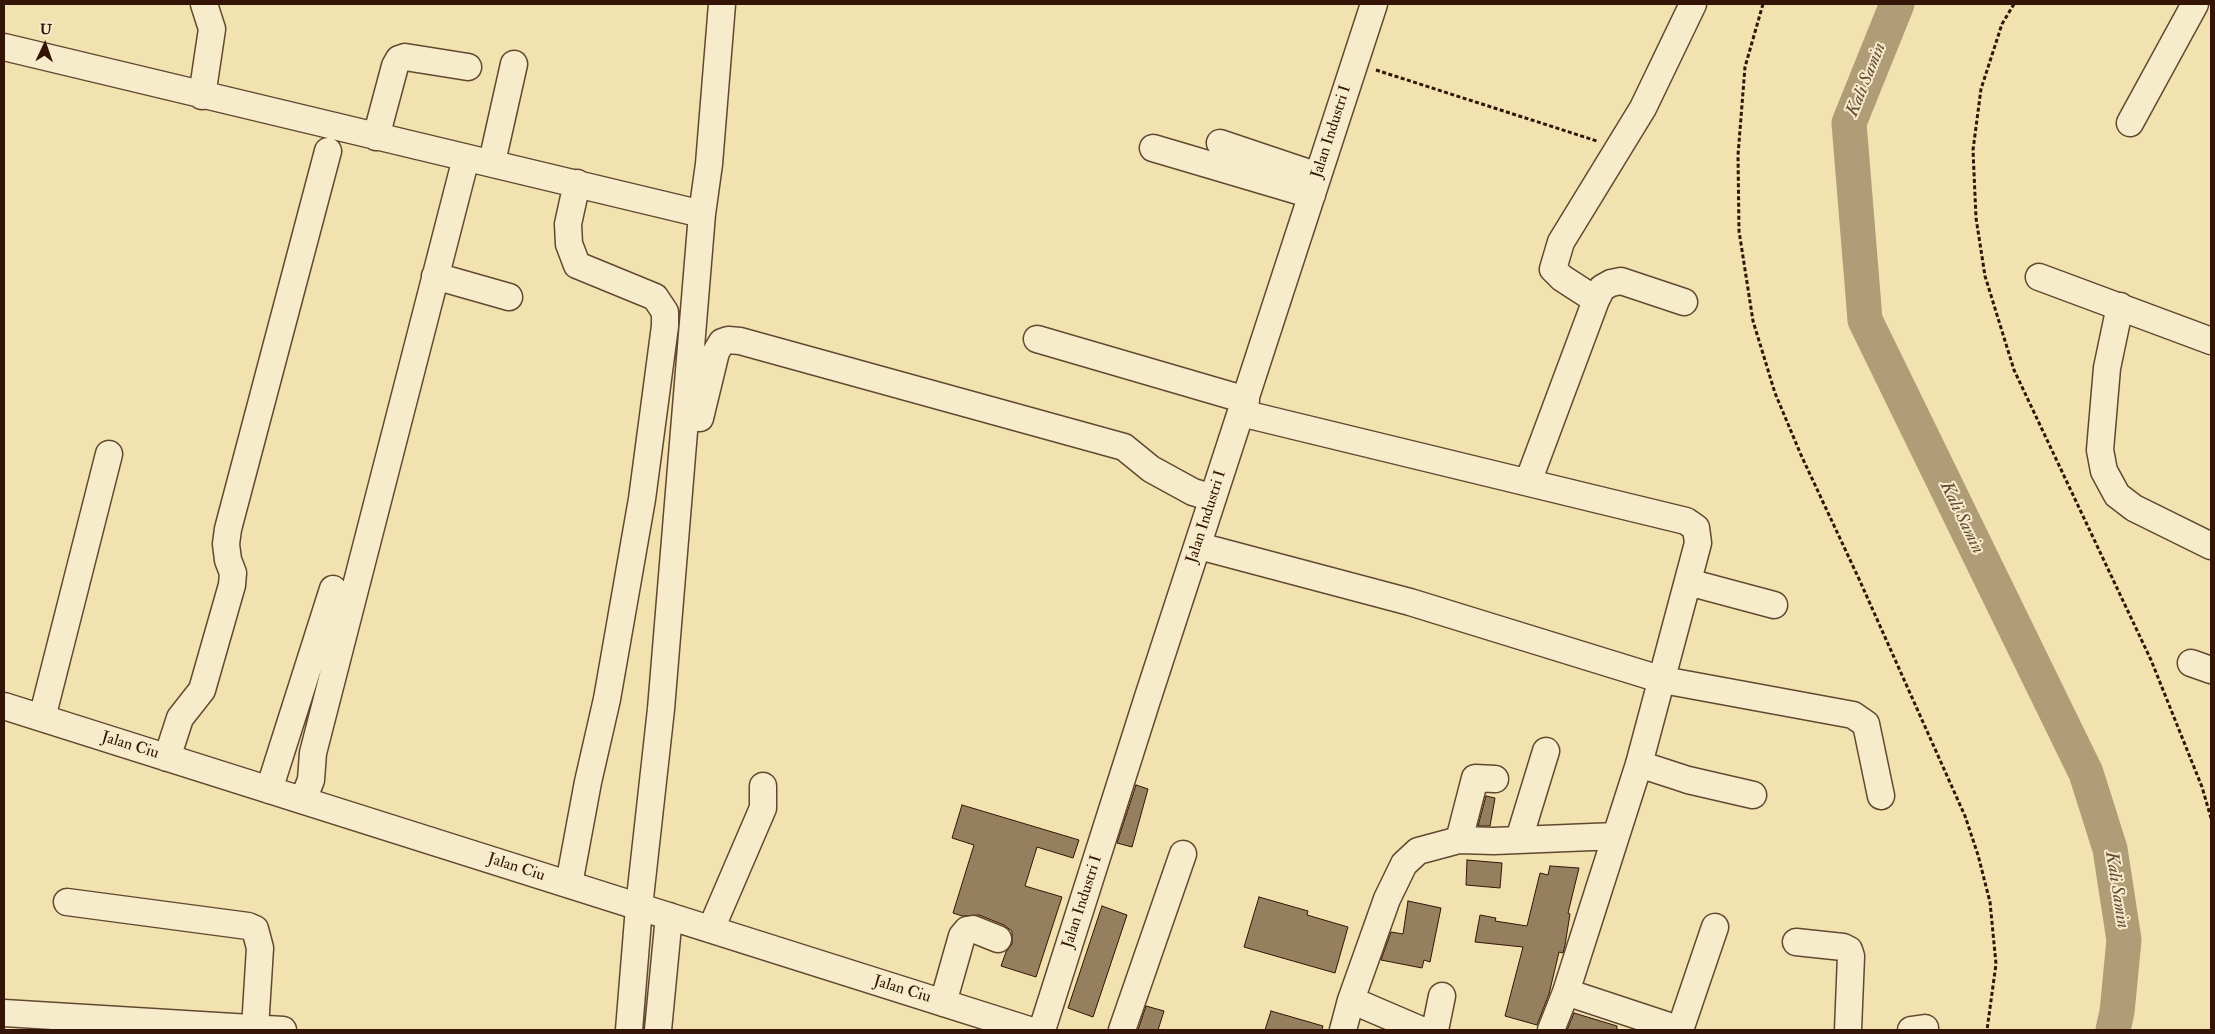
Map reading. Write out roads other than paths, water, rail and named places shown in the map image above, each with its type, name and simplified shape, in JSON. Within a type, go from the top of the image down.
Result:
[{"type":"street","points":[[202,96],[212,29],[204,4]]},
{"type":"street","points":[[629,1030],[639,907],[661,709],[702,214],[709,164],[722,4]]},
{"type":"street","name":"Jalan Industri I","points":[[1042,1030],[1146,700],[1244,406],[1374,4]]},
{"type":"street","points":[[1596,300],[1562,278],[1554,269],[1561,242],[1620,149],[1643,108],[1693,4]]},
{"type":"street","points":[[2130,123],[2196,4],[2211,10]]},
{"type":"street","points":[[4,47],[202,96],[466,158],[492,162],[702,214]]},
{"type":"street","points":[[376,137],[395,66],[399,59],[405,57],[468,68]]},
{"type":"street","points":[[492,162],[514,64]]},
{"type":"street","points":[[1220,143],[1315,185]]},
{"type":"street","points":[[1153,148],[1315,185]]},
{"type":"street","points":[[167,758],[180,718],[202,690],[232,585],[233,574],[228,560],[226,544],[228,529],[328,151]]},
{"type":"street","points":[[303,800],[311,780],[314,753],[466,158]]},
{"type":"street","points":[[569,884],[588,782],[607,699],[642,499],[665,326],[665,312],[655,297],[577,265],[569,244],[568,224],[578,184]]},
{"type":"street","points":[[435,276],[509,297]]},
{"type":"street","points":[[2039,276],[2211,341]]},
{"type":"street","points":[[1528,482],[1602,288],[1620,281],[1684,302]]},
{"type":"street","points":[[2120,306],[2107,368],[2100,450],[2104,471],[2117,495],[2134,508],[2211,546]]},
{"type":"street","points":[[1037,339],[1244,406],[1528,482],[1686,521],[1696,528],[1698,542],[1640,764],[1566,992],[1551,1030]]},
{"type":"street","points":[[700,418],[716,352],[722,342],[740,341],[1124,447],[1151,468],[1193,492],[1213,498]]},
{"type":"street","points":[[42,718],[109,454]]},
{"type":"street","points":[[1198,546],[1419,604],[1662,680],[1854,715],[1866,724],[1881,796]]},
{"type":"street","points":[[1688,582],[1774,605]]},
{"type":"street","points":[[270,790],[333,589]]},
{"type":"street","name":"Jalan Ciu","points":[[4,706],[1029,1030]]},
{"type":"street","points":[[1519,839],[1546,751]]},
{"type":"street","points":[[1640,764],[1688,780],[1753,795]]},
{"type":"street","points":[[1459,840],[1475,778],[1495,779]]},
{"type":"street","points":[[711,929],[763,808],[763,786]]},
{"type":"street","points":[[1343,1030],[1350,1000],[1387,899],[1404,864],[1418,851],[1459,840],[1616,836]]},
{"type":"street","points":[[1122,1030],[1183,854]]},
{"type":"street","points":[[67,902],[248,926],[255,929],[260,948],[255,1028]]},
{"type":"street","points":[[658,1030],[669,916]]},
{"type":"street","points":[[1566,992],[1681,1030],[1715,927]]},
{"type":"street","points":[[943,1003],[962,936],[967,930],[974,929],[998,939]]},
{"type":"street","points":[[1796,942],[1843,947],[1848,950],[1851,956],[1848,1030]]},
{"type":"street","points":[[1435,1030],[1442,996]]},
{"type":"street","points":[[1350,1000],[1421,1030]]},
{"type":"street","points":[[4,1013],[283,1030]]},
{"type":"waterway","name":"Kali Samin","points":[[1897,4],[1849,123],[1865,320],[2086,773],[2110,849],[2124,940],[2117,1012],[2113,1030]]}]
